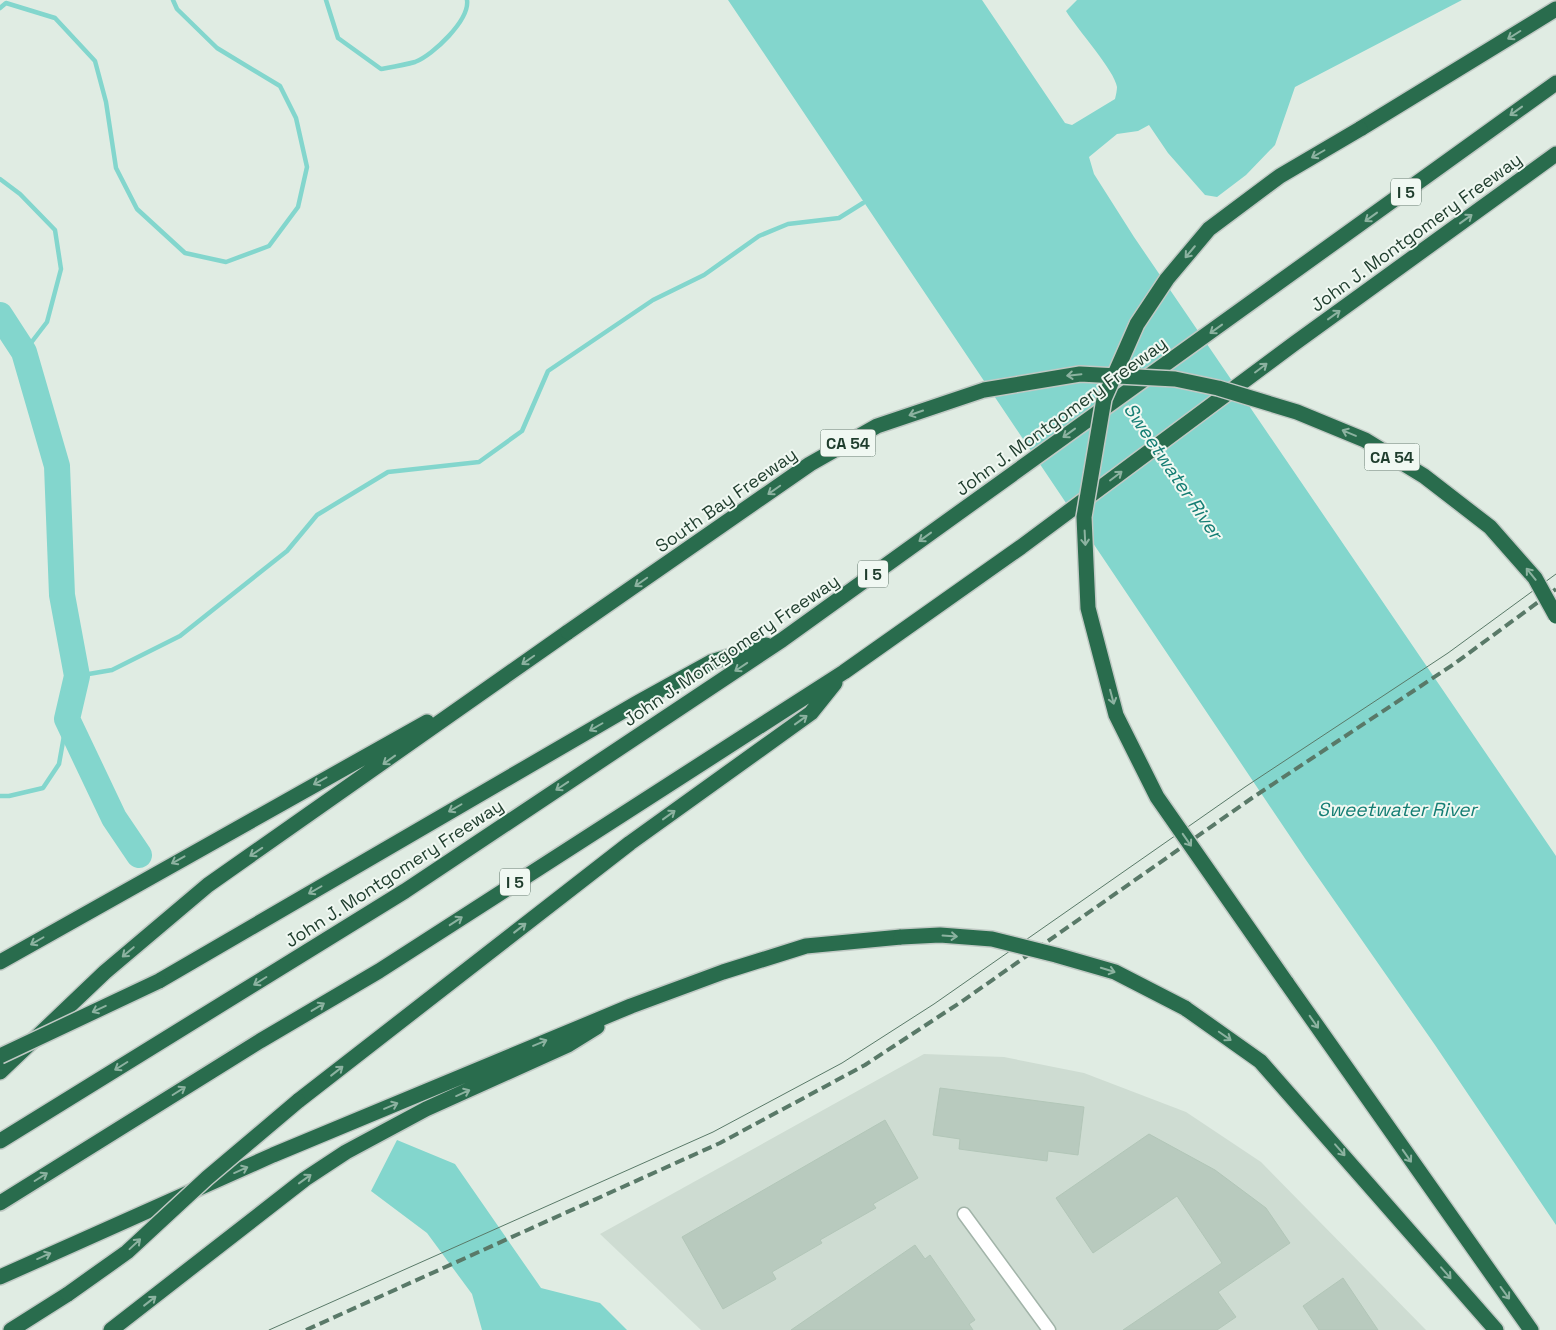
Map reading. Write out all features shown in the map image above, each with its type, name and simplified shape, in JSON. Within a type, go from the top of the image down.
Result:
[{"type":"highway","points":[[1531,1330],[1157,797],[1116,715],[1088,608],[1084,517],[1104,399],[1137,324],[1167,279],[1209,229],[1280,176],[1556,9]]},
{"type":"highway","name":"John J. Montgomery Freeway","points":[[0,1141],[405,891],[782,640],[1556,83]]},
{"type":"highway","name":"John J. Montgomery Freeway","points":[[0,1203],[260,1041],[378,971],[844,672],[1021,547],[1294,343],[1556,154]]},
{"type":"highway","name":"South Bay Freeway","points":[[486,690],[810,464],[877,426],[984,390],[1080,374],[1175,379],[1218,388],[1297,412],[1365,440],[1424,476],[1490,528],[1534,578],[1556,616]]},
{"type":"highway","points":[[0,1056],[160,981],[711,662],[782,640]]},
{"type":"highway","points":[[11,1330],[68,1294],[127,1252],[207,1178],[298,1101],[630,843],[811,712],[844,672]]},
{"type":"highway","points":[[0,962],[124,890],[486,690]]},
{"type":"highway","points":[[0,1072],[105,972],[208,885],[375,770],[486,690]]},
{"type":"highway","points":[[0,1277],[273,1155],[631,1006],[723,972],[806,946],[940,935],[992,938],[1056,954],[1115,972],[1185,1008],[1260,1061],[1496,1330]]},
{"type":"highway","points":[[111,1330],[305,1179],[346,1152],[426,1109],[568,1045],[631,1006]]},
{"type":"street","points":[[964,1214],[1049,1330]]},
{"type":"shaded area","points":[[924,1054],[1004,1057],[1084,1073],[1186,1112],[1261,1162],[1426,1330],[701,1330],[600,1234]]},
{"type":"water","name":"Sweetwater River","points":[[728,0],[982,0],[1065,123],[1072,125],[1115,99],[1117,88],[1110,71],[1066,11],[1077,0],[1462,0],[1295,87],[1275,145],[1246,175],[1217,197],[1205,195],[1168,153],[1149,125],[1138,131],[1117,134],[1089,157],[1094,174],[1134,237],[1556,856],[1556,1225],[1435,1045],[1306,860]]},
{"type":"water","points":[[397,1140],[455,1164],[541,1288],[600,1303],[627,1330],[482,1330],[472,1294],[427,1233],[371,1191]]},
{"type":"building","points":[[940,1088],[1084,1107],[1078,1155],[1048,1151],[1047,1161],[959,1149],[960,1139],[933,1135]]},
{"type":"building","points":[[885,1120],[918,1178],[873,1204],[876,1208],[820,1240],[822,1243],[772,1272],[776,1279],[723,1309],[682,1237]]},
{"type":"building","points":[[1149,1134],[1215,1170],[1266,1208],[1290,1243],[1218,1292],[1236,1317],[1217,1330],[1123,1330],[1222,1263],[1177,1196],[1093,1253],[1056,1198]]},
{"type":"building","points":[[915,1245],[925,1259],[930,1255],[975,1320],[969,1324],[973,1330],[791,1330]]},
{"type":"building","points":[[1343,1278],[1378,1330],[1319,1330],[1303,1306]]},
{"type":"waterway","points":[[0,8],[6,3],[55,18],[95,61],[106,102],[116,168],[137,209],[185,253],[226,262],[269,246],[298,207],[307,167],[296,118],[280,86],[217,48],[177,9],[173,0]]},
{"type":"waterway","points":[[326,0],[338,38],[381,69],[415,62],[440,45],[457,27],[463,17],[467,0]]},
{"type":"waterway","points":[[0,179],[20,194],[55,230],[61,269],[47,322],[24,352]]},
{"type":"waterway","points":[[77,676],[112,670],[180,636],[287,551],[317,515],[388,472],[479,462],[522,431],[548,371],[653,300],[704,275],[759,236],[788,224],[839,218],[863,203]]},
{"type":"waterway","points":[[0,315],[24,352],[57,466],[62,595],[77,676],[67,719],[114,818],[139,855]]},
{"type":"waterway","points":[[0,796],[9,796],[43,788],[59,764],[67,719]]},
{"type":"tram line","points":[[269,1330],[713,1132],[842,1063],[934,1004],[1245,787],[1448,653],[1556,574]]},
{"type":"railway","points":[[306,1330],[720,1143],[865,1065],[961,1002],[1252,798],[1454,664],[1556,589]]}]
